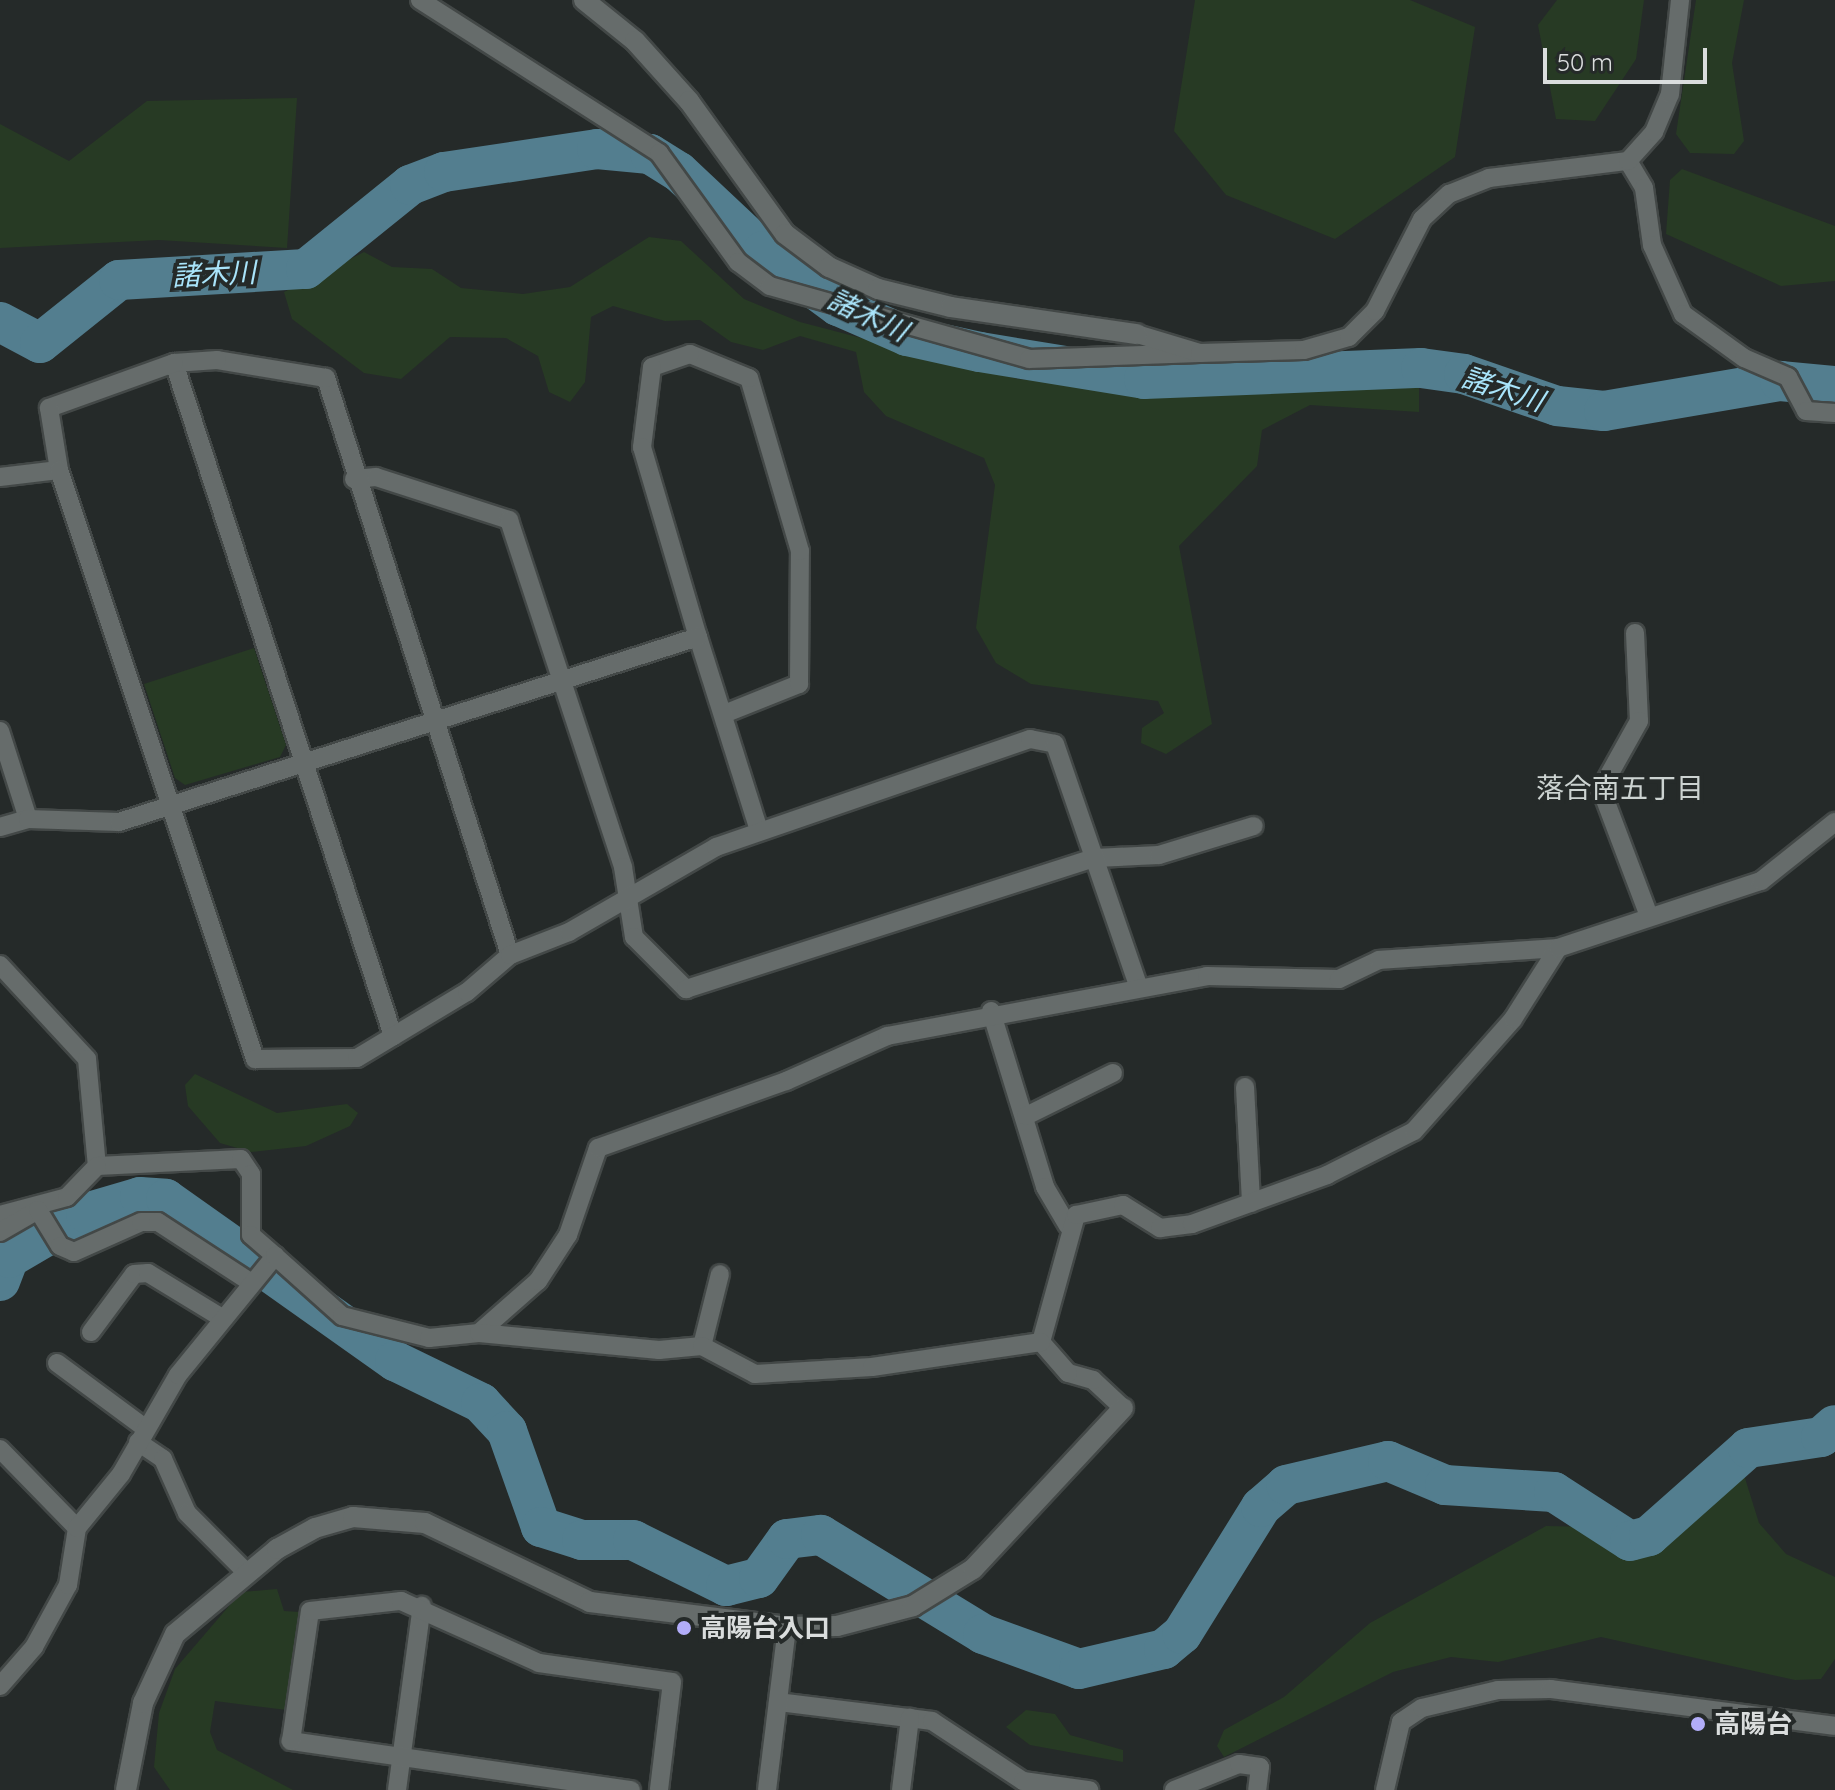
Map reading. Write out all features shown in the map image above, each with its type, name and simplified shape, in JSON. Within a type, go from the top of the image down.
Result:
[{"type":"street","points":[[420,0],[659,153],[738,262],[770,286],[1029,359],[1304,350],[1349,337],[1375,311],[1422,219],[1449,194],[1489,178],[1628,161],[1654,132],[1670,94],[1680,0]]},
{"type":"street","points":[[584,0],[635,41],[689,101],[785,234],[829,267],[878,289],[951,307],[1137,334],[1200,353]]},
{"type":"street","points":[[1628,161],[1644,188],[1652,245],[1683,314],[1744,358],[1788,377],[1806,411],[1835,413]]},
{"type":"street","points":[[724,714],[799,684],[800,551],[749,378],[690,354],[652,367],[642,447],[758,827]]},
{"type":"street","points":[[510,955],[430,721],[354,479],[326,378],[217,360],[174,363],[49,408],[59,470],[255,1059],[357,1058],[467,992],[510,955],[569,932],[626,897],[758,827],[1030,739],[1055,744],[1139,988]]},
{"type":"street","points":[[174,363],[301,763],[393,1036]]},
{"type":"street","points":[[0,477],[59,470]]},
{"type":"street","points":[[354,479],[376,477],[509,520],[561,679],[626,897],[634,937],[686,989],[1095,858],[1159,855],[1254,826]]},
{"type":"street","points":[[1635,633],[1639,721],[1601,789],[1649,916]]},
{"type":"street","points":[[0,827],[28,819],[119,822],[698,637]]},
{"type":"street","points":[[0,731],[28,819]]},
{"type":"street","points":[[479,1333],[538,1281],[568,1235],[598,1148],[786,1081],[887,1036],[991,1011],[1063,1006],[1207,976],[1339,979],[1379,960],[1558,948],[1761,881],[1835,822]]},
{"type":"street","points":[[1041,1342],[1068,1226],[1076,1215],[1104,1205],[1123,1205],[1160,1228],[1251,1203],[1414,1131],[1513,1019],[1558,948]]},
{"type":"street","points":[[0,965],[87,1059],[97,1166],[79,1187],[43,1218],[0,1232]]},
{"type":"street","points":[[991,1011],[1026,1116],[1045,1187],[1068,1226]]},
{"type":"street","points":[[1026,1116],[1113,1073]]},
{"type":"street","points":[[1245,1087],[1251,1203]]},
{"type":"street","points":[[97,1166],[241,1159],[251,1174],[251,1235],[272,1259],[342,1316],[366,1326],[429,1338],[479,1333],[659,1350],[702,1346],[755,1374],[872,1367],[1041,1342]]},
{"type":"street","points":[[0,1215],[43,1218]]},
{"type":"street","points":[[43,1218],[60,1246],[74,1252],[141,1222],[158,1222],[252,1280]]},
{"type":"street","points":[[0,1686],[34,1647],[68,1585],[77,1528],[222,1318],[272,1259]]},
{"type":"street","points":[[91,1332],[134,1274],[148,1273],[222,1318]]},
{"type":"street","points":[[702,1346],[720,1274]]},
{"type":"street","points":[[126,1790],[156,1665],[175,1634],[246,1572],[315,1528],[392,1518],[467,1541],[590,1602],[787,1627],[837,1626],[913,1606],[973,1569],[1123,1408],[1093,1380],[1068,1373],[1041,1342]]},
{"type":"street","points":[[57,1363],[141,1435],[163,1459],[177,1476],[187,1513],[246,1572]]},
{"type":"street","points":[[0,1449],[77,1528]]},
{"type":"street","points":[[631,1790],[291,1741],[310,1611],[401,1601],[422,1606],[539,1663],[672,1682],[659,1790]]},
{"type":"street","points":[[397,1790],[422,1606]]},
{"type":"street","points":[[767,1790],[787,1627]]},
{"type":"street","points":[[1385,1790],[1401,1722],[1422,1708],[1498,1690],[1551,1689],[1835,1726]]},
{"type":"street","points":[[778,1702],[932,1721],[1022,1785],[1089,1790]]},
{"type":"street","points":[[901,1790],[910,1718]]},
{"type":"street","points":[[1174,1790],[1239,1764],[1260,1767],[1257,1790]]},
{"type":"green space","points":[[1195,0],[1410,0],[1475,27],[1455,157],[1335,239],[1226,195],[1174,131]]},
{"type":"green space","points":[[1557,0],[1644,0],[1636,59],[1595,121],[1556,119],[1538,25]]},
{"type":"green space","points":[[1696,0],[1744,0],[1732,63],[1744,141],[1734,154],[1690,153],[1676,134]]},
{"type":"green space","points":[[297,98],[287,248],[159,240],[0,248],[0,124],[69,161],[147,101]]},
{"type":"green space","points":[[1682,169],[1835,226],[1835,281],[1781,286],[1666,234],[1670,180]]},
{"type":"green space","points":[[649,237],[681,241],[744,299],[800,322],[1018,379],[1186,393],[1384,359],[1419,380],[1419,412],[1310,405],[1262,430],[1257,466],[1179,546],[1212,724],[1166,754],[1141,743],[1142,728],[1164,713],[1158,701],[1031,684],[996,663],[976,628],[995,485],[984,458],[886,416],[864,392],[856,352],[800,336],[763,350],[731,342],[700,320],[665,321],[613,306],[591,317],[585,382],[570,402],[549,392],[538,356],[506,338],[450,337],[401,379],[364,373],[292,319],[284,292],[364,252],[392,267],[432,269],[461,288],[523,294],[570,287]]},
{"type":"green space","points":[[254,648],[286,745],[280,757],[185,785],[175,778],[144,684]]},
{"type":"green space","points":[[195,1074],[277,1113],[347,1104],[358,1113],[350,1126],[306,1146],[251,1152],[220,1143],[188,1106],[185,1085]]},
{"type":"green space","points":[[1722,1456],[1739,1459],[1759,1523],[1786,1554],[1835,1577],[1835,1659],[1821,1679],[1795,1680],[1601,1637],[1498,1662],[1451,1657],[1393,1672],[1224,1757],[1217,1746],[1224,1730],[1284,1697],[1370,1623],[1546,1526],[1593,1527],[1628,1549],[1653,1544],[1689,1474]]},
{"type":"green space","points":[[277,1589],[284,1611],[300,1612],[287,1710],[215,1701],[210,1732],[217,1750],[293,1790],[170,1790],[154,1767],[159,1713],[175,1669],[241,1592]]},
{"type":"green space","points":[[1026,1710],[1055,1714],[1070,1735],[1123,1750],[1123,1762],[1030,1745],[1006,1727]]},
{"type":"waterway","name":"諸木川","points":[[0,322],[40,343],[119,280],[306,269],[410,185],[444,172],[597,149],[650,154],[679,172],[763,251],[838,306],[907,336],[980,352],[1144,379],[1421,368],[1464,374],[1557,406],[1604,411],[1780,381],[1835,386]]},
{"type":"waterway","points":[[0,1281],[9,1258],[86,1213],[140,1197],[166,1199],[395,1361],[481,1403],[507,1431],[541,1527],[582,1540],[633,1540],[726,1586],[759,1578],[787,1539],[821,1535],[983,1634],[1079,1669],[1164,1649],[1182,1634],[1261,1507],[1286,1485],[1388,1461],[1445,1485],[1554,1492],[1630,1541],[1649,1536],[1748,1448],[1821,1437],[1835,1425]]},
{"type":"place","name":"高陽台入口","points":[[684,1628]]},
{"type":"place","name":"高陽台","points":[[1698,1724]]},
{"type":"district","name":"落合南五丁目","points":[[1620,788]]}]
